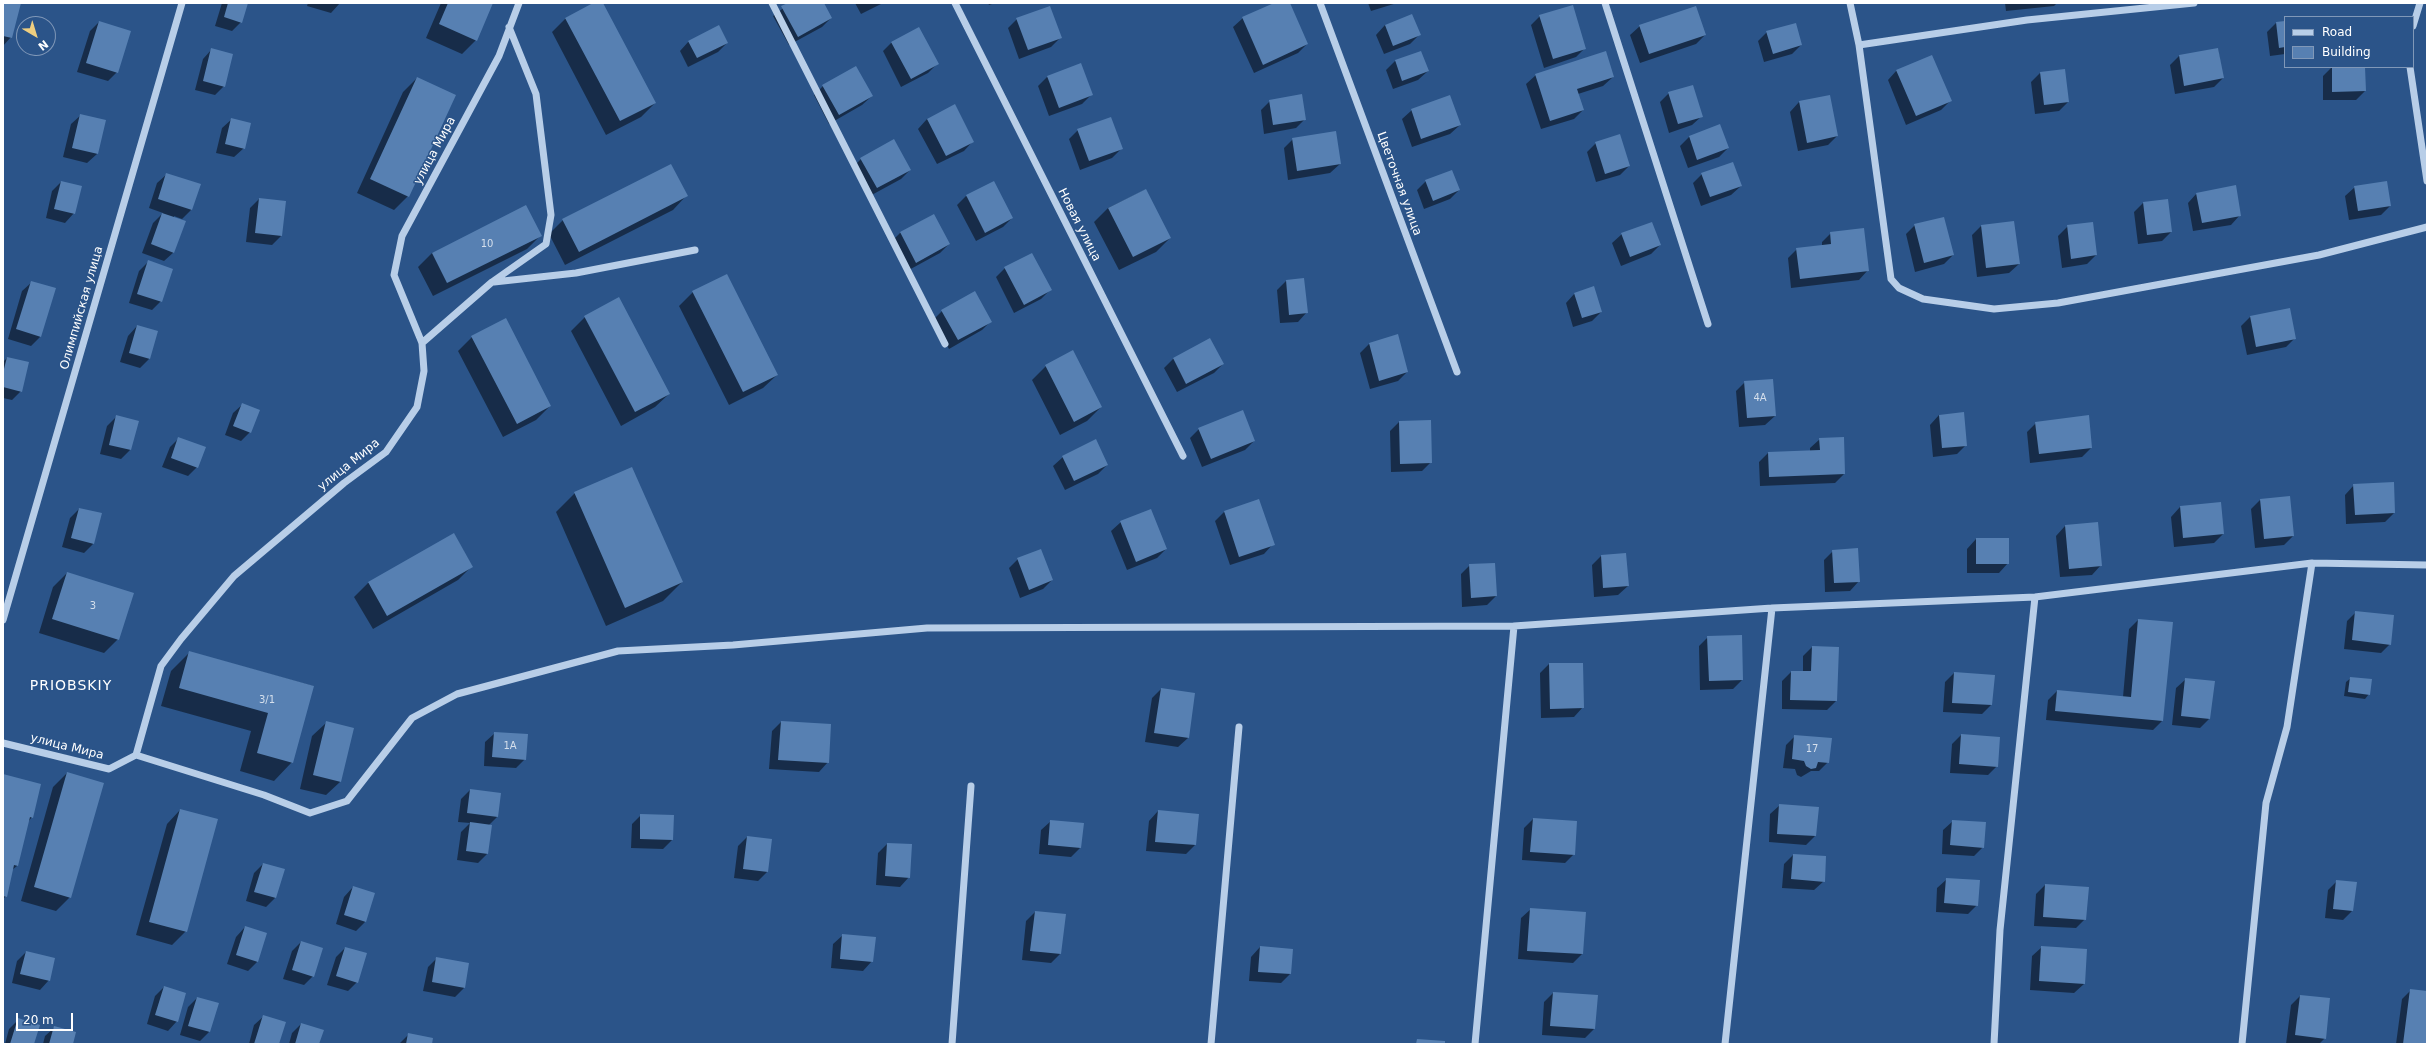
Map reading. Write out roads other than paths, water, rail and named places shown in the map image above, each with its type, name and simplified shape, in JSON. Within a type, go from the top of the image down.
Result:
[{"type":"street","name":"Олимпийская улица","points":[[3,620],[182,3]]},
{"type":"street","name":"улица Мира","points":[[3,743],[109,769],[136,755],[162,666],[181,639],[234,576],[344,483],[386,452],[417,407],[424,371],[422,343],[394,275],[402,236],[499,56],[509,26],[519,3]]},
{"type":"street","points":[[772,3],[945,344]]},
{"type":"street","name":"Новая улица","points":[[955,3],[1183,456]]},
{"type":"street","name":"Цветочная улица","points":[[1320,3],[1457,372]]},
{"type":"street","points":[[1605,3],[1708,324]]},
{"type":"street","points":[[1850,3],[1859,45],[1891,279],[1899,288],[1923,298],[1994,309],[2058,303],[2319,255],[2427,226]]},
{"type":"street","points":[[1859,45],[2027,20],[2194,3]]},
{"type":"street","points":[[2414,24],[2423,4]]},
{"type":"street","points":[[422,343],[492,282],[546,244],[551,216],[536,94],[509,26]]},
{"type":"street","points":[[2410,68],[2427,181]]},
{"type":"street","points":[[492,282],[576,273],[695,250]]},
{"type":"street","points":[[136,755],[264,795],[310,812],[347,801],[412,718],[457,694],[618,651],[733,645],[927,628],[1514,626],[1772,608],[2035,598],[2312,563],[2427,565]]},
{"type":"street","points":[[2242,1044],[2266,802],[2287,727],[2312,563]]},
{"type":"street","points":[[1994,1044],[2000,930],[2035,598]]},
{"type":"street","points":[[1725,1044],[1772,608]]},
{"type":"street","points":[[1475,1044],[1514,626]]},
{"type":"street","points":[[1211,1044],[1239,728]]},
{"type":"street","points":[[952,1044],[971,786]]},
{"type":"district","name":"PRIOBSKIY","points":[[71,686]]}]
